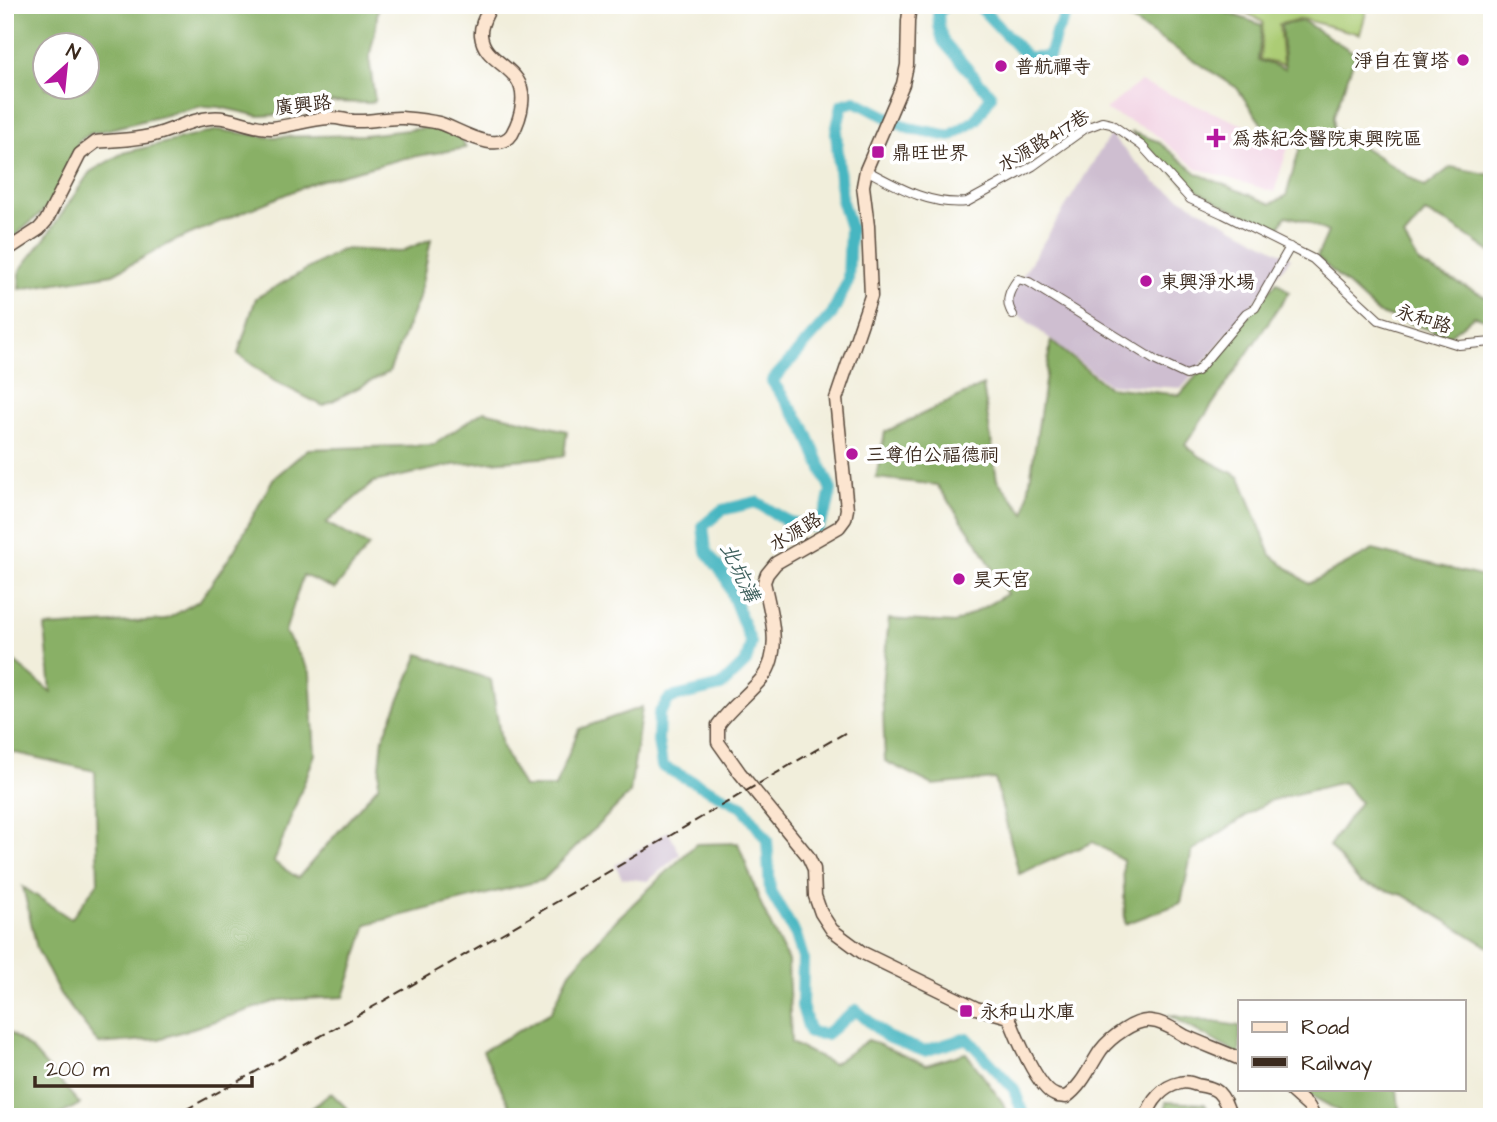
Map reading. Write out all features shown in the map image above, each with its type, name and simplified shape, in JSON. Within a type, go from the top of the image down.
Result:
[{"type":"street","name":"廣興路","points":[[5,254],[46,221],[80,154],[96,142],[154,135],[191,120],[230,118],[257,127],[271,128],[333,117],[352,121],[399,117],[441,124],[485,141],[495,142],[509,138],[522,107],[522,91],[517,77],[487,52],[483,43],[482,25],[491,5]]},
{"type":"street","name":"水源路","points":[[910,5],[907,65],[903,85],[866,170],[863,186],[871,296],[836,398],[847,514],[839,527],[776,563],[767,574],[764,582],[774,644],[771,663],[764,676],[718,725],[718,742],[808,856],[814,869],[815,896],[821,913],[832,930],[863,953],[976,1008],[1009,1017],[1017,1041],[1045,1088],[1055,1096],[1066,1097],[1075,1090],[1102,1048],[1121,1032],[1148,1020],[1163,1024],[1238,1058]]},
{"type":"street","name":"水源路417巷","points":[[866,170],[921,197],[955,203],[967,202],[1033,166],[1086,128],[1102,122],[1111,124],[1142,146],[1189,199],[1290,247]]},
{"type":"street","points":[[1013,315],[1008,307],[1009,291],[1018,279],[1029,282],[1156,361],[1186,375],[1197,371],[1246,313],[1255,308],[1290,247]]},
{"type":"street","name":"永和路","points":[[1290,247],[1313,259],[1379,320],[1459,345],[1492,342]]},
{"type":"street","points":[[1147,1117],[1153,1101],[1160,1093],[1183,1082],[1217,1091],[1226,1103],[1230,1117]]},
{"type":"street","points":[[1290,1090],[1309,1107],[1314,1117]]},
{"type":"shaded area","name":"為恭紀念醫院東興院區","points":[[1140,82],[1289,144],[1274,192],[1196,168],[1151,131],[1105,110]]},
{"type":"shaded area","name":"東興淨水場","points":[[1110,135],[1156,183],[1291,258],[1182,388],[1108,384],[1005,304]]},
{"type":"shaded area","points":[[668,831],[680,854],[648,881],[622,878],[615,865]]},
{"type":"green space","points":[[5,5],[378,5],[369,58],[375,101],[332,102],[295,114],[259,116],[202,106],[90,134],[79,141],[67,177],[50,205],[5,245]]},
{"type":"green space","points":[[1107,5],[1211,5],[1262,25],[1258,60],[1285,69],[1281,25],[1303,21],[1356,54],[1334,115],[1334,128],[1425,187],[1451,167],[1492,175],[1492,253],[1450,224],[1425,213],[1404,237],[1420,264],[1492,300],[1492,321],[1474,316],[1449,336],[1378,313],[1317,257],[1328,232],[1303,220],[1286,216],[1278,229],[1223,205],[1183,182],[1131,132],[1157,141],[1198,174],[1271,204],[1286,196],[1300,147],[1294,136],[1265,129],[1237,88]]},
{"type":"green space","points":[[1235,5],[1368,5],[1360,34],[1302,19],[1279,24],[1283,65],[1260,60],[1263,22]]},
{"type":"green space","points":[[434,127],[459,137],[466,148],[405,158],[315,182],[174,241],[113,274],[19,289],[20,270],[90,172],[123,153],[218,130],[268,137],[364,135]]},
{"type":"green space","points":[[431,239],[419,298],[389,372],[323,406],[274,381],[238,354],[256,298],[343,249],[400,252]]},
{"type":"green space","points":[[1277,282],[1289,292],[1185,445],[1201,457],[1240,477],[1271,555],[1309,584],[1373,550],[1492,579],[1492,949],[1403,895],[1360,883],[1329,846],[1360,802],[1343,782],[1269,801],[1192,851],[1181,903],[1125,924],[1123,860],[1093,842],[1019,874],[995,779],[933,785],[885,761],[882,685],[889,619],[955,623],[1007,594],[979,545],[937,485],[876,478],[885,432],[983,385],[997,480],[1025,514],[1051,341],[1108,387],[1180,395]]},
{"type":"green space","points":[[484,411],[567,431],[564,456],[453,465],[374,482],[326,523],[369,546],[335,589],[303,575],[285,632],[310,672],[315,754],[274,862],[298,878],[378,786],[383,738],[419,654],[491,680],[502,747],[523,787],[555,787],[579,729],[642,707],[630,793],[543,880],[367,924],[344,997],[280,1000],[159,1039],[99,1044],[60,994],[37,949],[23,887],[71,919],[98,882],[95,771],[5,752],[5,654],[51,692],[45,627],[165,620],[200,600],[234,551],[273,479],[308,449],[433,445]]},
{"type":"green space","points":[[738,843],[763,909],[788,961],[791,1043],[833,1064],[868,1040],[926,1065],[966,1053],[1003,1103],[1007,1117],[515,1117],[483,1051],[551,1012],[570,972],[613,923],[696,844]]},
{"type":"green space","points":[[1168,1015],[1238,1026],[1238,1054]]},
{"type":"green space","points":[[5,1029],[32,1050],[80,1104],[56,1117],[5,1117]]},
{"type":"green space","points":[[1301,1090],[1397,1090],[1400,1117],[1338,1117],[1339,1111]]},
{"type":"green space","points":[[331,1093],[356,1117],[301,1117]]},
{"type":"green space","points":[[1166,1102],[1205,1104],[1212,1117],[1166,1117]]},
{"type":"waterway","name":"北坑溝","points":[[947,5],[938,13],[943,41],[991,96],[976,120],[950,136],[908,128],[855,101],[842,105],[836,132],[842,202],[850,228],[848,281],[832,314],[772,381],[804,427],[831,490],[827,508],[818,527],[789,522],[756,502],[722,510],[703,526],[706,551],[725,576],[751,643],[746,662],[721,686],[670,698],[659,714],[658,741],[662,766],[743,807],[767,840],[770,891],[796,935],[803,958],[802,1006],[810,1033],[826,1034],[856,1010],[887,1037],[924,1051],[967,1038],[1014,1089],[1024,1117]]},
{"type":"waterway","name":"北坑溝","points":[[978,5],[1027,57],[1049,57],[1056,33],[1066,15],[1067,5]]},
{"type":"railway","points":[[172,1117],[427,976],[848,731]]},
{"type":"place","name":"淨自在寶塔","points":[[1463,60]]},
{"type":"place","name":"普航禪寺","points":[[1001,66]]},
{"type":"place","name":"為恭紀念醫院東興院區","points":[[1216,138]]},
{"type":"place","name":"鼎旺世界","points":[[878,152]]},
{"type":"place","name":"東興淨水場","points":[[1146,281]]},
{"type":"place","name":"三尊伯公福德祠","points":[[852,454]]},
{"type":"place","name":"昊天宮","points":[[959,579]]},
{"type":"place","name":"永和山水庫","points":[[966,1011]]}]
